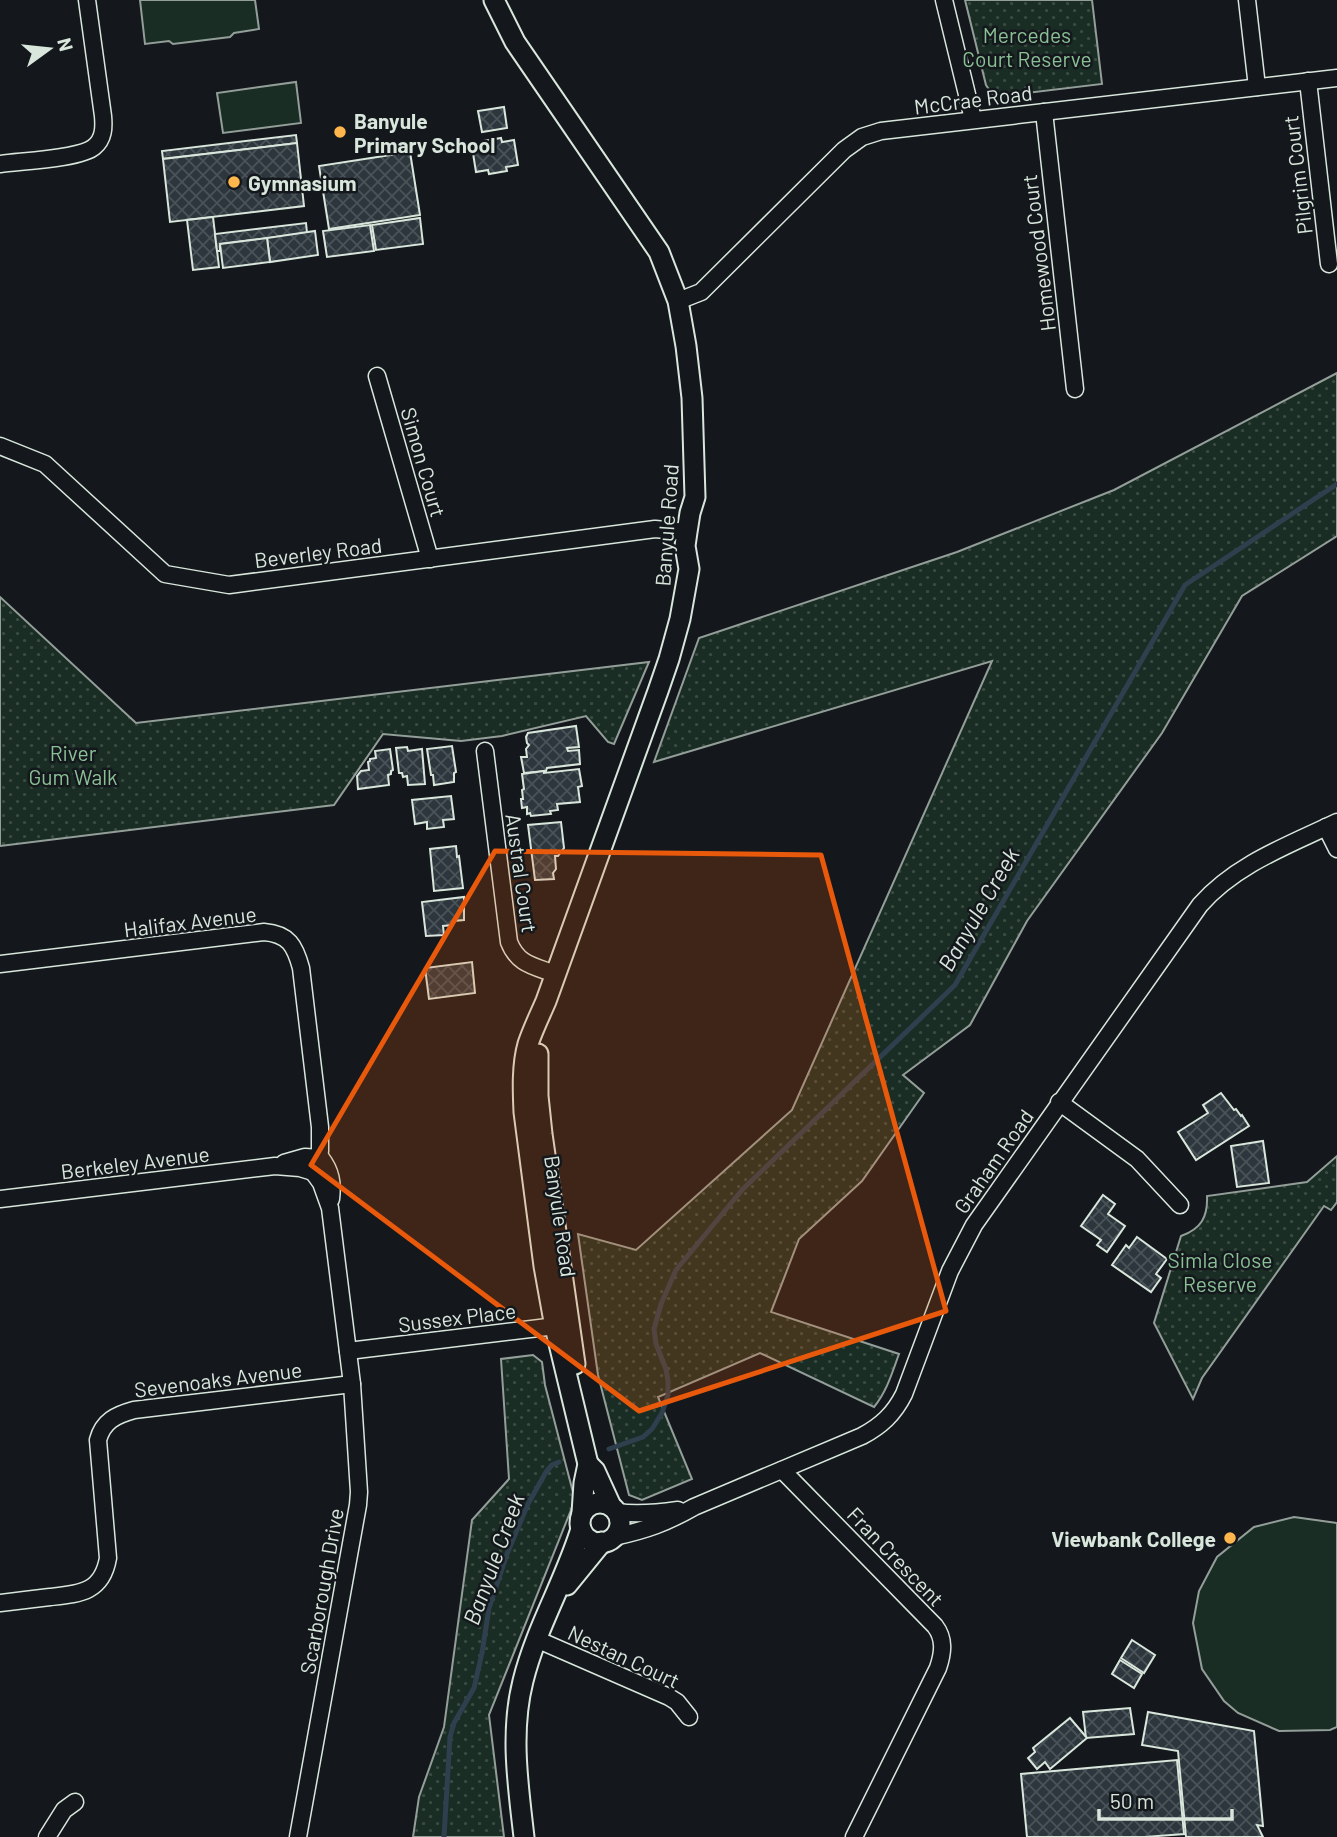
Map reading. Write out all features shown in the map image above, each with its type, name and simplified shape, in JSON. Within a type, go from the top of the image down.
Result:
[{"type":"street","points":[[0,164],[82,154],[95,147],[101,138],[104,127],[87,0]]},
{"type":"street","name":"Banyule Road","points":[[494,0],[515,42],[659,252],[678,301],[690,385],[695,497],[685,546],[689,569],[669,659],[546,1001],[528,1044],[523,1092],[542,1254],[563,1326],[588,1464],[581,1521],[571,1560],[536,1639],[523,1681],[516,1717],[516,1752],[524,1837]]},
{"type":"street","points":[[944,0],[974,119]]},
{"type":"street","points":[[1247,0],[1257,87]]},
{"type":"street","name":"McCrae Road","points":[[678,301],[701,292],[844,150],[862,137],[881,131],[974,119],[1337,78]]},
{"type":"street","name":"Pilgrim Court","points":[[1308,81],[1329,264]]},
{"type":"street","name":"Homewood Court","points":[[1044,112],[1075,389]]},
{"type":"street","name":"Simon Court","points":[[377,376],[430,559]]},
{"type":"street","name":"Beverley Road","points":[[0,446],[45,464],[165,574],[229,585],[655,529],[687,532]]},
{"type":"street","name":"Austral Court","points":[[485,751],[509,942],[520,960],[555,974]]},
{"type":"street","points":[[1331,824],[1337,849]]},
{"type":"street","name":"Graham Road","points":[[608,1540],[670,1521],[694,1507],[862,1436],[875,1430],[893,1413],[904,1394],[961,1248],[989,1202],[1200,905],[1221,883],[1248,865],[1331,824]]},
{"type":"street","name":"Halifax Avenue","points":[[0,964],[264,932],[284,937],[294,948],[301,968],[320,1127],[320,1151],[316,1165]]},
{"type":"street","name":"Banyule Road","points":[[546,1001],[537,1077],[542,1134],[558,1233],[563,1326]]},
{"type":"street","points":[[1059,1102],[1137,1159],[1180,1205]]},
{"type":"street","name":"Halifax Avenue","points":[[316,1165],[324,1161],[331,1177],[330,1208],[348,1351]]},
{"type":"street","name":"Berkeley Avenue","points":[[0,1199],[275,1166],[300,1168],[316,1165]]},
{"type":"street","name":"Sussex Place","points":[[348,1351],[563,1326]]},
{"type":"street","name":"Scarborough Drive","points":[[298,1837],[358,1505],[359,1474],[348,1351]]},
{"type":"street","name":"Sevenoaks Avenue","points":[[0,1603],[84,1592],[103,1576],[108,1558],[98,1440],[103,1427],[114,1417],[134,1410],[352,1384]]},
{"type":"street","name":"Banyule Road","points":[[588,1464],[595,1471],[614,1509]]},
{"type":"street","name":"Fran Crescent","points":[[782,1470],[935,1626],[941,1638],[942,1654],[938,1668],[855,1837]]},
{"type":"street","points":[[598,1502],[614,1509],[620,1525],[608,1540],[589,1539],[581,1521],[592,1504],[598,1502]]},
{"type":"street","name":"Graham Road","points":[[614,1509],[635,1515],[694,1507]]},
{"type":"street","name":"Banyule Road","points":[[549,1608],[608,1540]]},
{"type":"street","name":"Nestan Court","points":[[536,1639],[670,1697],[689,1717]]},
{"type":"street","points":[[47,1837],[64,1810],[75,1802]]},
{"type":"highlighted area","points":[[495,851],[821,855],[946,1311],[639,1411],[311,1165]]},
{"type":"green space","points":[[140,0],[255,0],[259,29],[234,33],[230,37],[173,44],[169,41],[145,44]]},
{"type":"green space","name":"Mercedes Court Reserve","points":[[965,0],[1092,0],[1102,84],[994,97],[986,85]]},
{"type":"green space","points":[[296,82],[301,123],[223,133],[217,93]]},
{"type":"green space","points":[[1337,373],[1337,536],[1242,596],[1162,733],[1027,921],[970,1025],[903,1075],[924,1093],[862,1181],[799,1239],[771,1312],[899,1354],[879,1401],[874,1407],[760,1353],[658,1397],[692,1479],[642,1500],[629,1495],[598,1375],[578,1234],[636,1250],[792,1110],[992,661],[654,762],[699,638],[957,552],[1114,490]]},
{"type":"green space","name":"River Gum Walk","points":[[0,597],[136,723],[649,662],[614,744],[608,742],[586,716],[502,736],[461,741],[383,734],[334,805],[0,846]]},
{"type":"green space","name":"Simla Close Reserve","points":[[1337,1156],[1337,1202],[1331,1210],[1324,1206],[1202,1378],[1193,1399],[1154,1323],[1181,1236],[1194,1230],[1202,1221],[1207,1196],[1307,1182]]},
{"type":"green space","points":[[533,1355],[542,1362],[545,1385],[575,1500],[489,1715],[504,1837],[413,1837],[419,1797],[444,1727],[472,1520],[509,1479],[501,1359]]},
{"type":"green space","points":[[1294,1517],[1337,1523],[1337,1727],[1330,1730],[1279,1731],[1238,1713],[1224,1701],[1202,1669],[1193,1623],[1199,1591],[1217,1557],[1254,1527]]},
{"type":"building","points":[[504,107],[507,128],[482,132],[478,111]]},
{"type":"building","points":[[296,135],[297,143],[163,159],[162,151]]},
{"type":"building","points":[[501,138],[502,142],[514,140],[518,165],[506,167],[507,171],[489,174],[488,170],[476,172],[472,147],[484,145],[483,141]]},
{"type":"building","name":"Gymnasium","points":[[297,143],[304,206],[170,222],[163,159]]},
{"type":"building","points":[[410,152],[420,215],[329,229],[319,166]]},
{"type":"building","points":[[213,217],[219,267],[193,270],[187,220]]},
{"type":"building","points":[[420,218],[423,244],[376,250],[372,225]]},
{"type":"building","points":[[306,223],[307,233],[220,244],[220,251],[217,251],[215,234]]},
{"type":"building","points":[[370,225],[374,251],[327,257],[323,231]]},
{"type":"building","points":[[315,231],[318,255],[270,262],[267,238]]},
{"type":"building","points":[[267,238],[270,262],[223,268],[220,244]]},
{"type":"building","points":[[576,726],[579,747],[567,748],[568,751],[579,750],[580,764],[524,773],[521,757],[527,757],[528,733]]},
{"type":"building","points":[[452,746],[456,772],[454,782],[434,785],[427,749]]},
{"type":"building","points":[[407,747],[408,751],[422,749],[425,784],[408,785],[407,776],[403,777],[402,773],[399,773],[396,748]]},
{"type":"building","points":[[390,749],[393,770],[388,775],[389,785],[358,789],[357,776],[361,771],[369,770],[368,762],[376,758],[375,751]]},
{"type":"building","points":[[579,769],[582,786],[578,787],[580,802],[557,804],[558,810],[550,811],[551,814],[531,816],[530,813],[527,814],[527,807],[522,808],[522,774]]},
{"type":"building","points":[[451,796],[454,819],[443,820],[444,827],[427,829],[427,822],[415,824],[412,800]]},
{"type":"building","points":[[561,822],[564,848],[555,856],[554,879],[535,880],[528,825]]},
{"type":"building","points":[[456,846],[463,888],[434,891],[430,849]]},
{"type":"building","points":[[464,897],[464,920],[443,926],[444,935],[426,936],[422,902]]},
{"type":"building","points":[[472,962],[475,993],[429,999],[425,968]]},
{"type":"building","points":[[1221,1093],[1249,1126],[1196,1160],[1178,1132],[1208,1113],[1203,1105]]},
{"type":"building","points":[[1263,1141],[1269,1183],[1237,1187],[1231,1146]]},
{"type":"building","points":[[1103,1195],[1115,1204],[1108,1214],[1125,1226],[1107,1252],[1097,1245],[1101,1240],[1081,1226]]},
{"type":"building","points":[[1137,1237],[1167,1259],[1156,1274],[1161,1278],[1151,1292],[1112,1265],[1126,1245],[1129,1248]]},
{"type":"building","points":[[1132,1640],[1155,1655],[1144,1673],[1121,1658]]},
{"type":"building","points":[[1120,1660],[1142,1674],[1134,1688],[1112,1674]]},
{"type":"building","points":[[1130,1708],[1134,1734],[1086,1738],[1083,1712]]},
{"type":"building","points":[[1148,1712],[1254,1731],[1263,1826],[1257,1825],[1263,1837],[1186,1837],[1178,1751],[1142,1745]]},
{"type":"building","points":[[1070,1718],[1087,1738],[1050,1769],[1045,1762],[1037,1769],[1028,1758],[1035,1752],[1033,1748]]},
{"type":"building","points":[[1177,1760],[1184,1834],[1145,1837],[1027,1837],[1021,1774]]},
{"type":"waterway","name":"Banyule Creek","points":[[609,1449],[643,1437],[662,1413],[668,1395],[668,1381],[654,1329],[661,1304],[676,1270],[742,1190],[955,985],[1185,585],[1337,484]]},
{"type":"waterway","name":"Banyule Creek","points":[[444,1837],[450,1737],[454,1723],[474,1688],[489,1608],[507,1554],[528,1504],[546,1472],[559,1462]]},
{"type":"place","name":"Banyule Primary School","points":[[340,132]]},
{"type":"place","name":"Gymnasium","points":[[234,182]]},
{"type":"place","name":"Viewbank College","points":[[1230,1538]]}]
